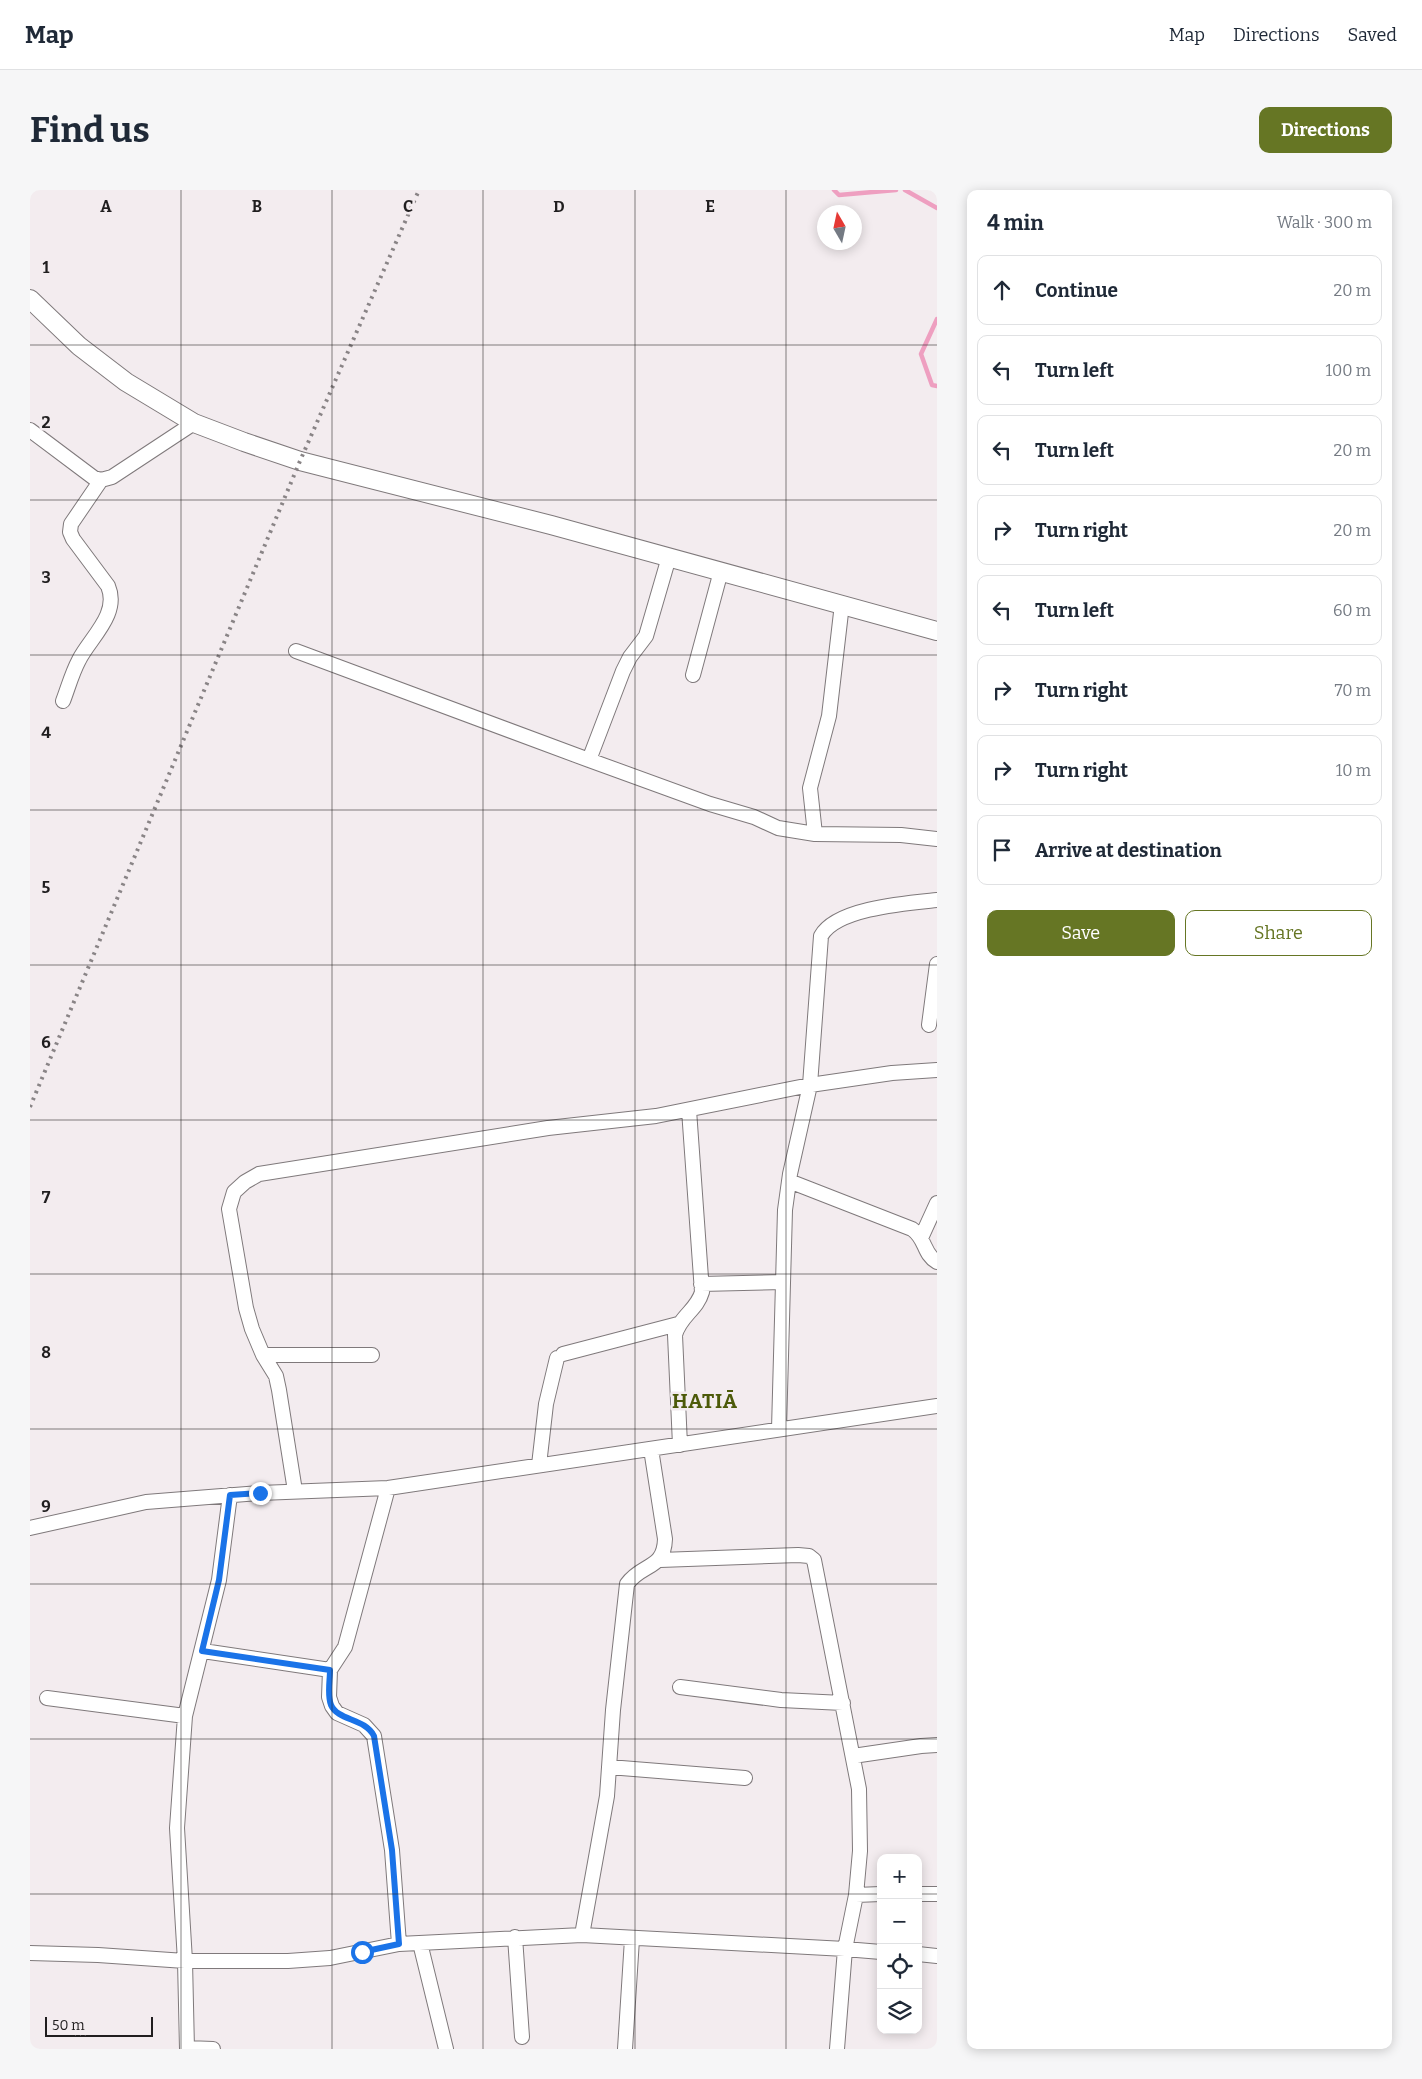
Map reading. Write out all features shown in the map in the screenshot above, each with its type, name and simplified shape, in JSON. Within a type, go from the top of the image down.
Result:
[{"type":"street","points":[[30,299],[79,346],[112,372],[194,423],[244,442],[300,460],[937,630]]},
{"type":"street","points":[[30,430],[94,478],[101,480],[112,478],[194,423]]},
{"type":"street","points":[[63,701],[78,660],[105,622],[111,602],[112,594],[108,586],[73,539],[70,532],[71,524],[101,480]]},
{"type":"street","points":[[589,760],[624,671],[630,658],[646,636],[669,557]]},
{"type":"street","points":[[693,675],[721,572]]},
{"type":"street","points":[[815,834],[810,788],[828,716],[842,604]]},
{"type":"street","points":[[296,651],[710,804],[754,817],[778,828],[815,834],[901,835],[937,839]]},
{"type":"street","points":[[778,1429],[785,1210],[789,1181],[810,1085],[821,936],[824,930],[835,922],[864,911],[885,906],[937,900]]},
{"type":"street","points":[[929,1025],[937,964]]},
{"type":"street","points":[[296,1491],[276,1376],[252,1329],[246,1308],[229,1209],[234,1192],[252,1178],[259,1174],[548,1128],[656,1116],[810,1085],[892,1073],[937,1070]]},
{"type":"street","points":[[680,1445],[675,1335],[678,1324],[699,1302],[702,1292],[689,1110]]},
{"type":"street","points":[[789,1181],[902,1224],[919,1234],[930,1257],[937,1262]]},
{"type":"street","points":[[921,1238],[937,1203]]},
{"type":"street","points":[[701,1284],[783,1282]]},
{"type":"street","points":[[539,1465],[546,1404],[560,1356],[678,1324]]},
{"type":"street","points":[[264,1355],[372,1355]]},
{"type":"street","points":[[30,1528],[146,1502],[296,1491],[388,1488],[937,1406]]},
{"type":"street","points":[[651,1449],[665,1539],[665,1549],[660,1560]]},
{"type":"street","points":[[388,1488],[345,1647],[330,1670],[329,1697],[337,1713],[364,1725],[374,1736],[392,1850],[399,1944]]},
{"type":"street","points":[[213,2049],[187,2049],[185,1960],[177,1828],[185,1716],[219,1580],[230,1495]]},
{"type":"street","points":[[582,1935],[607,1796],[613,1710],[627,1584],[633,1576],[660,1560],[809,1556],[814,1560],[816,1566],[859,1789],[860,1851],[856,1895],[845,1949],[837,2049]]},
{"type":"street","points":[[202,1651],[330,1670]]},
{"type":"street","points":[[680,1687],[781,1700],[843,1703]]},
{"type":"street","points":[[47,1698],[185,1716]]},
{"type":"street","points":[[853,1756],[937,1745]]},
{"type":"street","points":[[609,1767],[745,1778]]},
{"type":"street","points":[[856,1895],[877,1894]]},
{"type":"street","points":[[922,1894],[937,1894]]},
{"type":"street","points":[[30,1953],[185,1960],[288,1961],[330,1958],[399,1944],[582,1935],[877,1952]]},
{"type":"street","points":[[516,1937],[522,2037]]},
{"type":"street","points":[[626,2049],[632,1939]]},
{"type":"street","points":[[420,1943],[446,2049]]},
{"type":"street","points":[[922,1954],[937,1956]]},
{"type":"waterway","points":[[834,190],[839,195],[896,190]]},
{"type":"waterway","points":[[905,190],[937,208]]},
{"type":"waterway","points":[[937,319],[921,354],[932,385],[937,386]]},
{"type":"railway","points":[[30,1107],[300,461],[419,190]]},
{"type":"district","name":"HATIĀ","points":[[705,1401]]},
{"type":"route","points":[[260,1493],[230,1495],[219,1580],[202,1651],[330,1670],[329,1697],[332,1706],[337,1713],[364,1725],[372,1731],[392,1850],[399,1944],[362,1952]]}]
